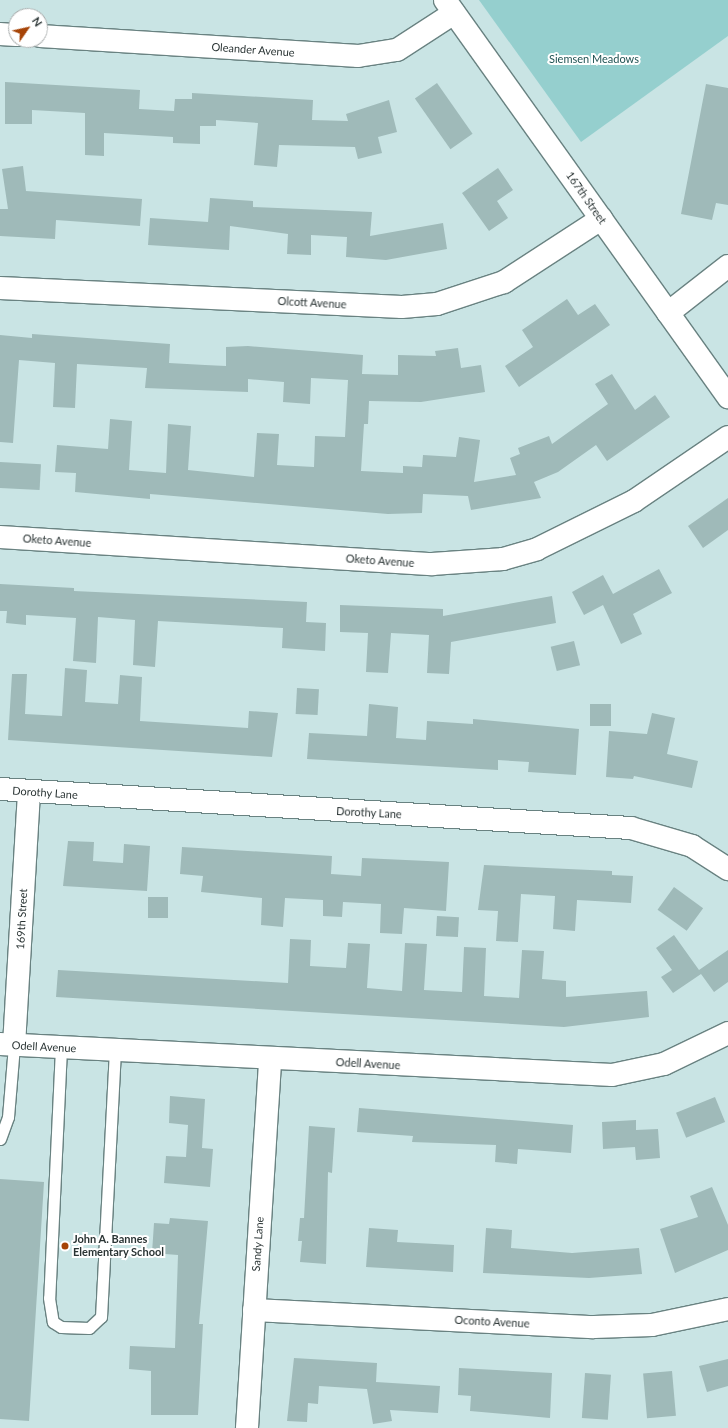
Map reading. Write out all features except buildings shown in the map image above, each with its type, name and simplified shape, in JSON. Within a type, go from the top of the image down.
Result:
[{"type":"street","name":"Oleander Avenue","points":[[48,37],[358,56],[397,50],[450,7]]},
{"type":"street","name":"167th Street","points":[[450,7],[728,397]]},
{"type":"street","name":"Olcott Avenue","points":[[0,288],[402,307],[437,304],[504,282],[601,219]]},
{"type":"street","points":[[668,313],[728,266]]},
{"type":"street","name":"Oketo Avenue","points":[[0,537],[432,564],[503,559],[537,549],[634,501],[728,437]]},
{"type":"street","name":"Dorothy Lane","points":[[0,789],[29,792],[631,828],[692,846],[728,869]]},
{"type":"street","name":"169th Street","points":[[7,1045],[29,792]]},
{"type":"street","name":"Odell Avenue","points":[[7,1045],[270,1060],[612,1074],[664,1064],[728,1033]]},
{"type":"street","name":"Sandy Lane","points":[[247,1428],[270,1060]]},
{"type":"street","name":"Oconto Avenue","points":[[254,1310],[594,1327],[652,1325],[728,1309]]},
{"type":"lane","points":[[0,1139],[8,1116],[7,1045]]},
{"type":"lane","points":[[61,1048],[49,1305],[53,1322],[61,1327],[89,1328],[101,1317],[115,1051]]},
{"type":"green space","name":"Siemsen Meadows","points":[[479,0],[728,0],[728,36],[581,142]]},
{"type":"place","name":"John A. Bannes Elementary School","points":[[65,1246]]}]
